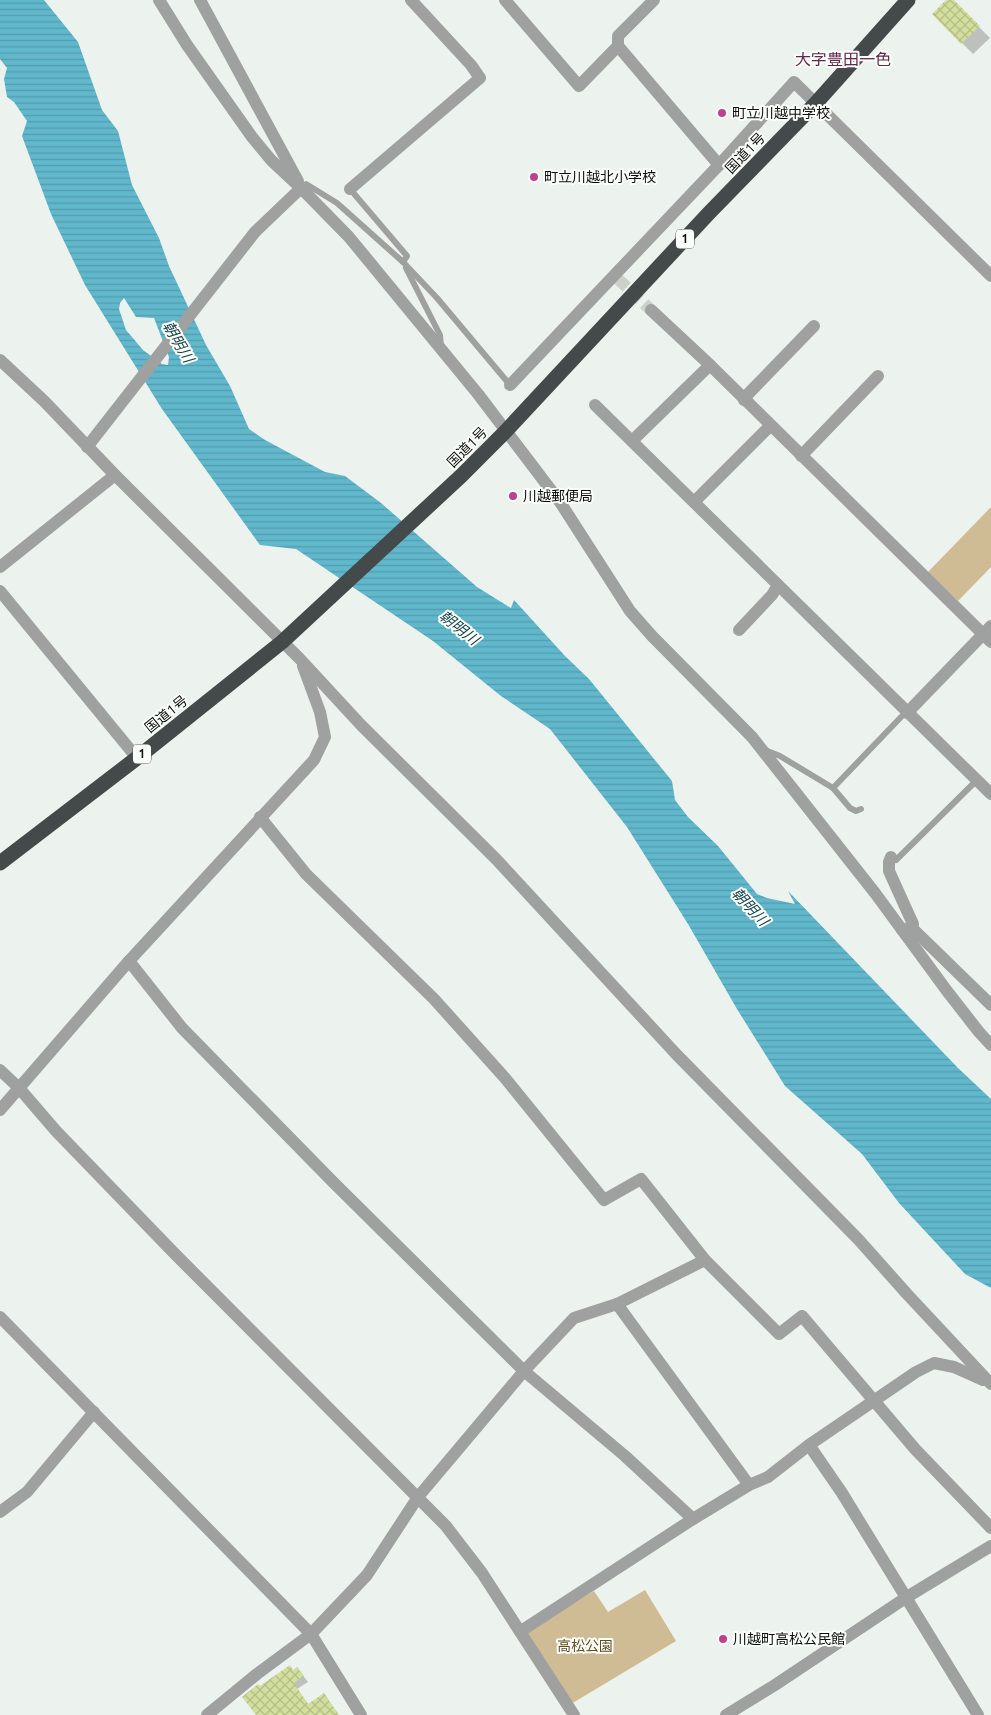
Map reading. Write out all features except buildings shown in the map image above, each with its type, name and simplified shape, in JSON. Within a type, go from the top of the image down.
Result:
[{"type":"highway","name":"国道1号","points":[[0,863],[137,758],[282,642],[461,476],[816,104],[908,0]]},
{"type":"street","points":[[159,0],[204,70],[252,137],[271,160],[349,237],[478,394],[560,502],[630,612],[752,737],[875,892],[907,929],[979,1032],[991,1045]]},
{"type":"street","points":[[200,0],[301,188]]},
{"type":"street","points":[[350,189],[480,78],[410,0]]},
{"type":"street","points":[[505,0],[579,86],[618,46]]},
{"type":"street","points":[[654,0],[618,36],[618,46],[718,165]]},
{"type":"street","points":[[510,384],[616,277],[794,82],[991,276]]},
{"type":"street","points":[[87,446],[255,232],[301,188]]},
{"type":"street","points":[[650,310],[988,634],[907,713]]},
{"type":"street","points":[[744,400],[814,326]]},
{"type":"street","points":[[0,360],[300,659],[361,725],[496,859],[677,1055],[858,1239],[991,1384]]},
{"type":"street","points":[[632,441],[710,366]]},
{"type":"street","points":[[801,456],[878,376]]},
{"type":"street","points":[[595,404],[991,794]]},
{"type":"street","points":[[694,502],[770,426]]},
{"type":"street","points":[[0,567],[114,475]]},
{"type":"street","points":[[739,630],[772,595],[778,585]]},
{"type":"street","points":[[0,591],[137,758]]},
{"type":"street","points":[[0,1110],[129,961],[314,760],[324,737],[320,712],[300,659]]},
{"type":"street","points":[[260,817],[306,874],[434,999],[504,1078],[604,1200],[641,1179],[705,1260],[779,1334],[802,1316],[915,1449],[991,1528]]},
{"type":"street","points":[[894,859],[889,862],[888,871],[913,924],[907,929]]},
{"type":"street","points":[[907,929],[991,1006]]},
{"type":"street","points":[[129,961],[182,1028],[334,1183],[524,1371],[625,1456],[693,1519]]},
{"type":"street","points":[[0,1070],[175,1254],[418,1497],[452,1534],[521,1631],[574,1715]]},
{"type":"street","points":[[207,1715],[311,1634],[367,1575],[418,1497],[524,1371],[574,1318],[617,1304],[705,1260]]},
{"type":"street","points":[[617,1304],[749,1485]]},
{"type":"street","points":[[0,1317],[311,1634],[361,1715]]},
{"type":"street","points":[[521,1631],[693,1519],[749,1485],[768,1477],[809,1446],[916,1372],[934,1363],[954,1367],[991,1384]]},
{"type":"street","points":[[0,1512],[28,1492],[94,1412]]},
{"type":"street","points":[[809,1446],[842,1493],[978,1715]]},
{"type":"street","points":[[726,1715],[907,1597],[991,1546]]},
{"type":"lane","points":[[301,188],[306,184],[337,203],[403,262],[437,298],[510,384]]},
{"type":"lane","points":[[350,189],[407,256],[403,262]]},
{"type":"lane","points":[[403,262],[440,335],[441,350]]},
{"type":"lane","points":[[833,788],[907,713]]},
{"type":"lane","points":[[761,749],[780,756],[833,788],[850,808],[856,811],[861,809]]},
{"type":"lane","points":[[894,859],[977,780]]},
{"type":"green space","points":[[991,507],[991,567],[958,601],[928,572]]},
{"type":"green space","name":"高松公園","points":[[645,1590],[676,1641],[571,1704],[527,1632],[594,1591],[608,1612]]},
{"type":"water","name":"朝明川","points":[[0,0],[44,0],[78,42],[102,110],[118,131],[132,185],[159,238],[169,266],[206,345],[230,386],[249,429],[265,440],[325,472],[345,476],[381,503],[477,587],[511,608],[514,600],[565,656],[589,679],[672,781],[675,800],[688,817],[718,846],[757,894],[795,904],[788,891],[958,1068],[991,1099],[991,1288],[965,1274],[899,1203],[862,1154],[785,1086],[737,1009],[688,924],[627,827],[550,729],[501,696],[433,641],[296,549],[260,545],[162,409],[85,285],[51,214],[22,136],[27,121],[14,102],[7,97],[4,79],[7,68],[0,59]],"holes":[[[124,298],[136,317],[154,318],[169,357],[168,365],[162,364],[143,350],[126,330],[119,309],[120,303]]]},
{"type":"tunnel","points":[[618,279],[651,310]]},
{"type":"place","name":"町立川越中学校","points":[[722,113]]},
{"type":"place","name":"町立川越北小学校","points":[[534,177]]},
{"type":"place","name":"川越郵便局","points":[[513,496]]},
{"type":"place","name":"川越町高松公民館","points":[[723,1639]]},
{"type":"district","name":"大字豊田一色","points":[[843,59]]}]
